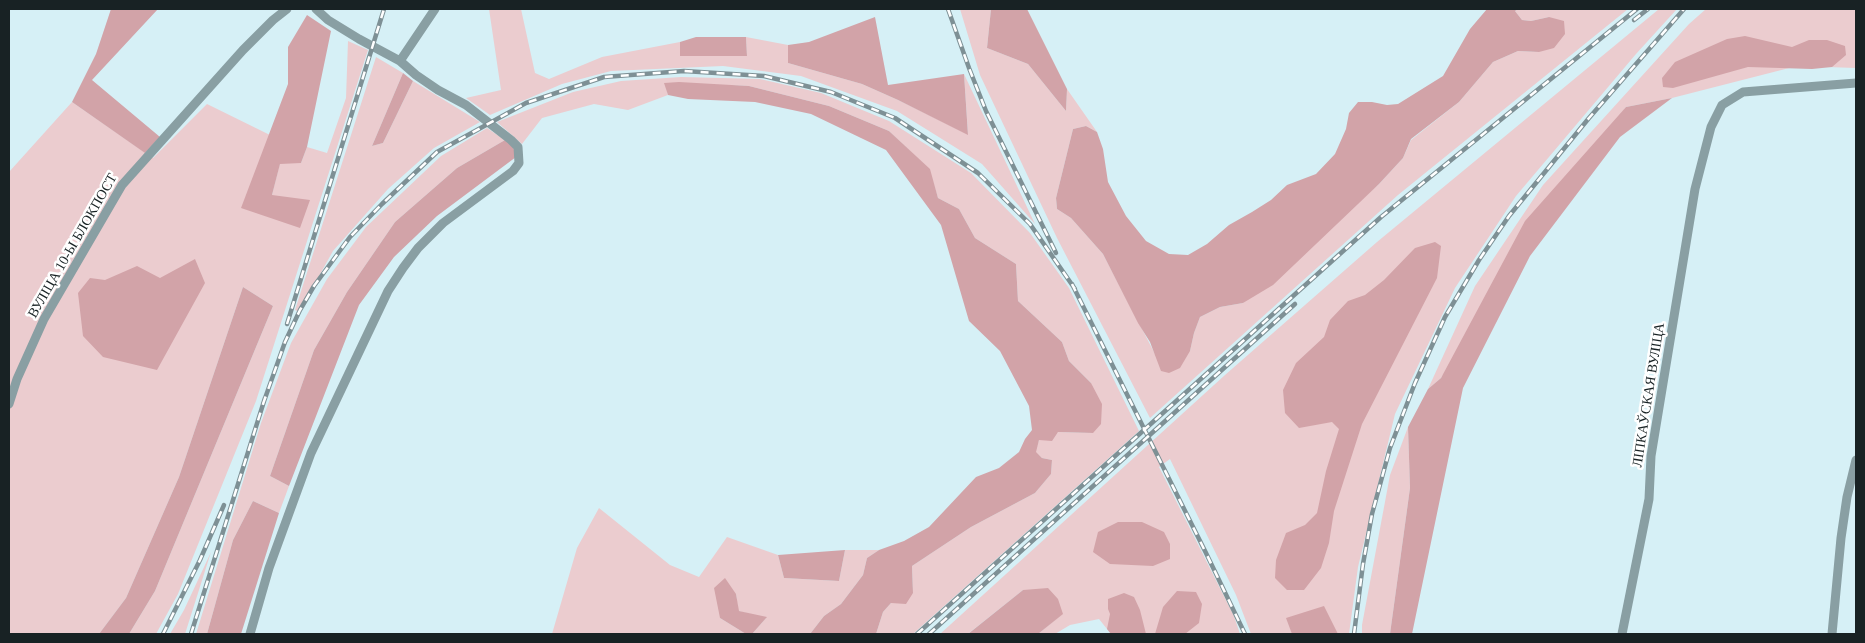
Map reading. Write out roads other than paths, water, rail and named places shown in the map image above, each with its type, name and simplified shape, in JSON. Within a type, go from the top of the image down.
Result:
[{"type":"street","name":"ВУЛІЦА 10-Ы БЛОКПОСТ","points":[[9,404],[17,379],[44,319],[122,185],[243,50],[287,9]]},
{"type":"street","points":[[250,634],[269,568],[311,453],[388,291],[418,248],[443,223],[513,171],[519,163],[518,147],[466,105],[438,90],[400,61],[328,20],[316,9]]},
{"type":"street","points":[[400,61],[435,9]]},
{"type":"street","name":"ЛІПКАЎСКАЯ ВУЛІЦА","points":[[1622,634],[1649,499],[1651,456],[1658,410],[1702,160],[1711,127],[1722,105],[1743,92],[1856,84]]},
{"type":"street","points":[[1832,634],[1841,538],[1847,497],[1856,460]]},
{"type":"railway","points":[[287,324],[384,9]]},
{"type":"railway","points":[[948,9],[986,111],[1056,253]]},
{"type":"railway","points":[[917,634],[1381,217],[1637,9]]},
{"type":"railway","points":[[1634,20],[1648,9]]},
{"type":"railway","points":[[1354,634],[1372,514],[1390,448],[1415,383],[1445,317],[1479,260],[1509,216],[1589,118],[1684,9]]},
{"type":"railway","points":[[263,404],[285,342],[314,286],[350,237],[382,204],[437,152],[526,103],[604,77],[684,71],[764,76],[831,92],[895,118],[978,173],[1030,224],[1075,289]]},
{"type":"railway","points":[[1072,284],[1245,634]]},
{"type":"railway","points":[[929,634],[1295,304]]},
{"type":"railway","points":[[191,634],[265,398]]},
{"type":"railway","points":[[163,634],[200,560],[224,505]]}]
